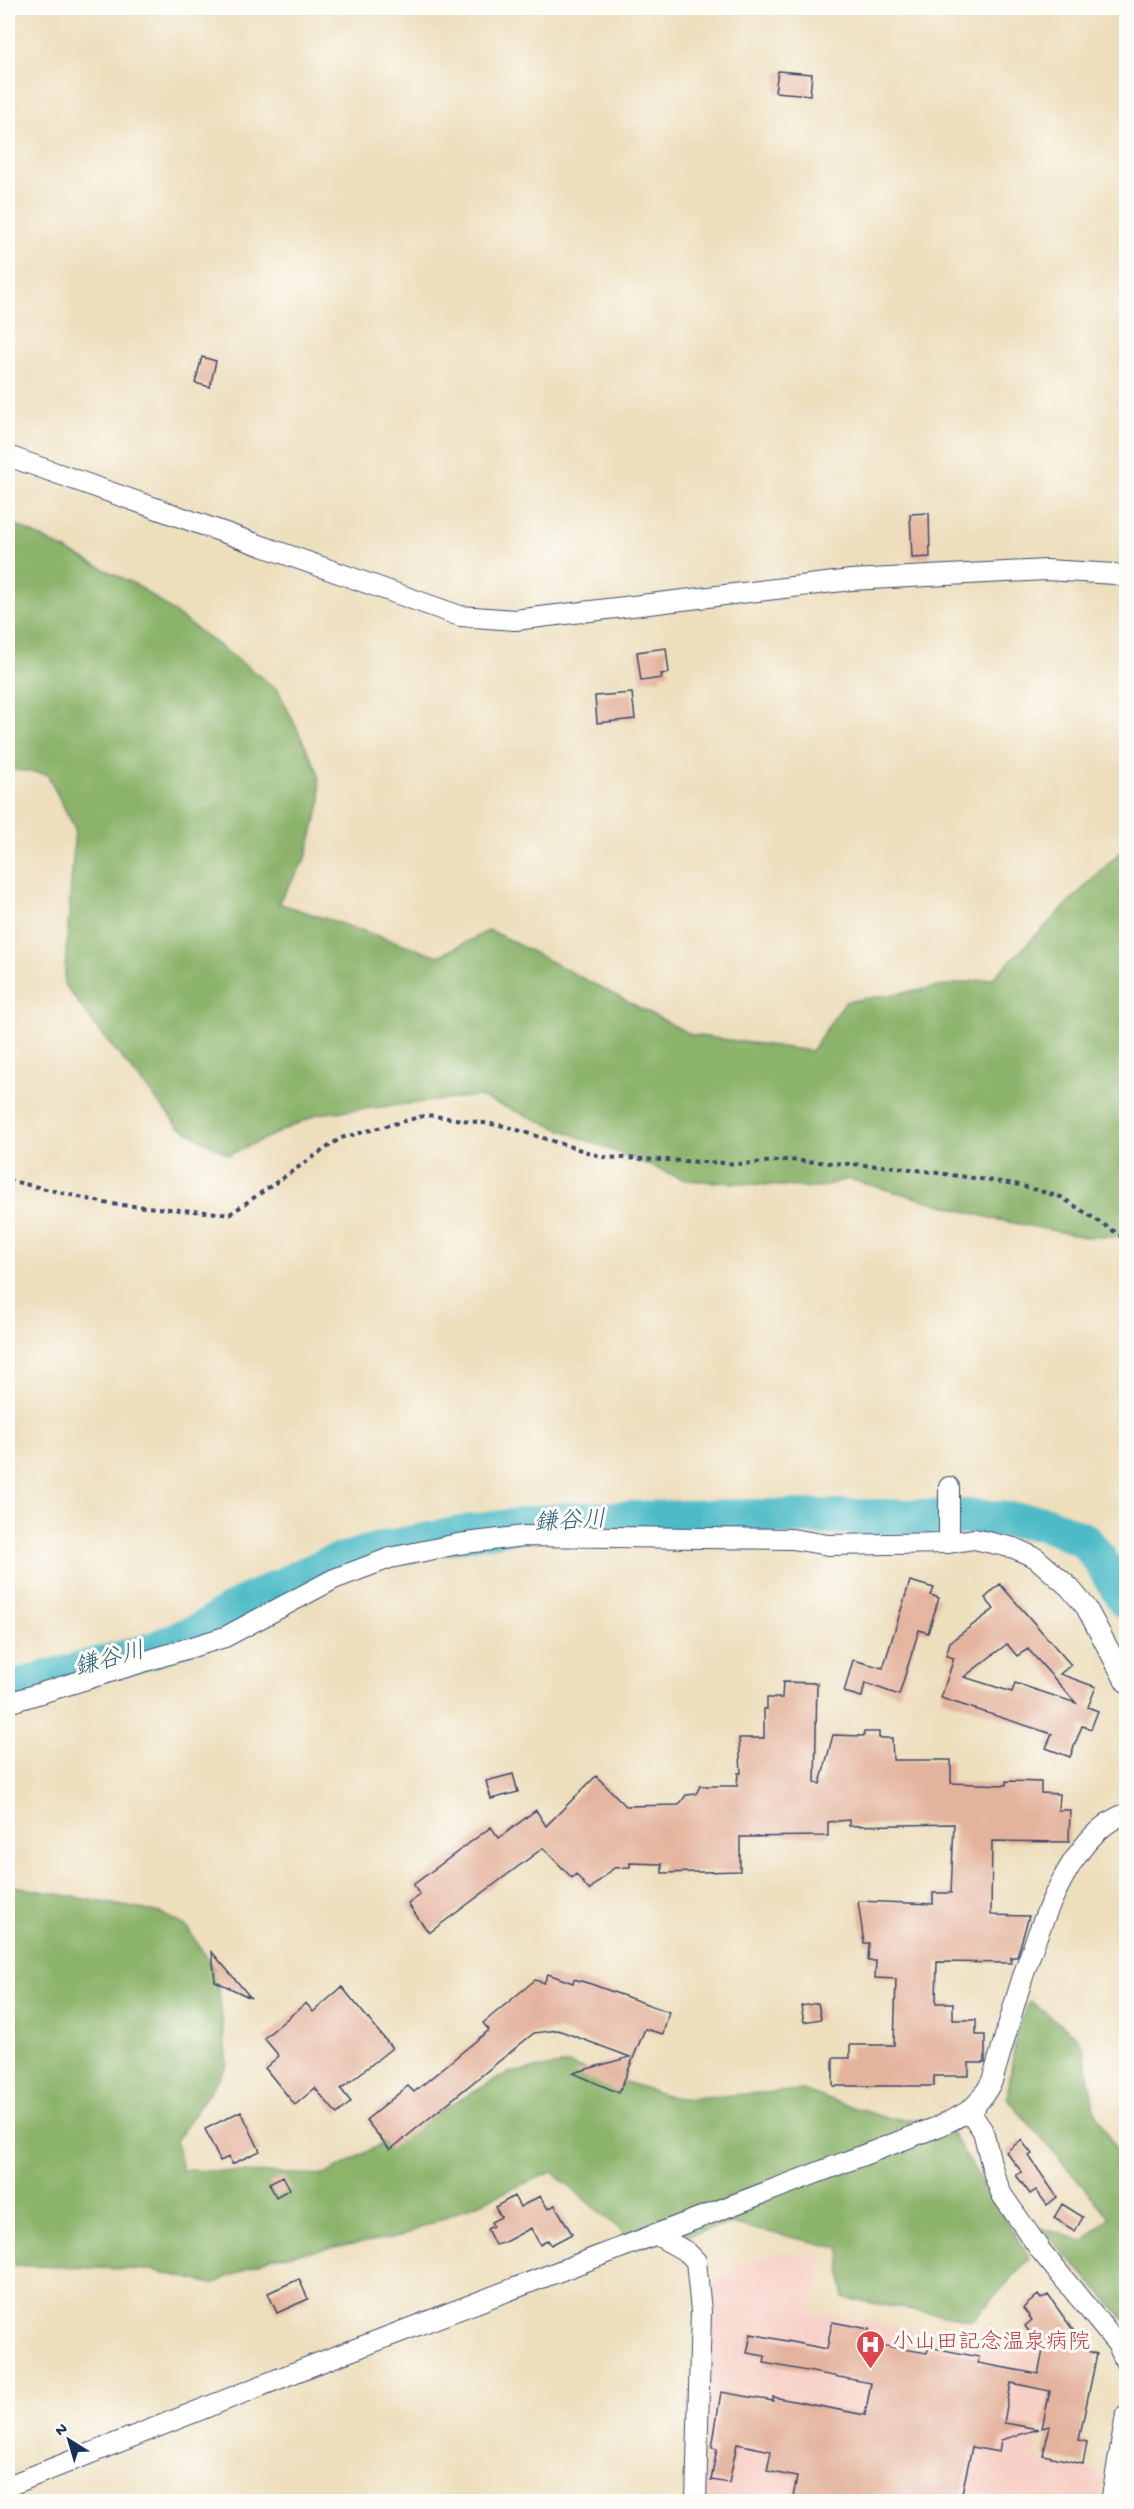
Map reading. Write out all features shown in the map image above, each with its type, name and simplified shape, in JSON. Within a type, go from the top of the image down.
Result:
[{"type":"street","points":[[8,456],[460,616],[514,620],[851,580],[1046,570],[1115,574],[1126,577]]},
{"type":"street","points":[[949,1487],[949,1543]]},
{"type":"street","points":[[8,1703],[225,1637],[334,1579],[390,1557],[458,1544],[524,1536],[792,1539],[828,1545],[949,1543],[974,1539],[1014,1548],[1036,1558],[1069,1587],[1086,1607],[1126,1682]]},
{"type":"street","points":[[8,2486],[937,2127],[970,2112],[982,2099],[992,2081],[1030,1954],[1046,1911],[1065,1874],[1097,1832],[1115,1817],[1126,1814]]},
{"type":"street","points":[[970,2112],[983,2131],[993,2175],[1002,2195],[1041,2251],[1118,2345],[1126,2363]]},
{"type":"street","points":[[656,2234],[687,2252],[696,2260],[701,2312],[696,2502]]},
{"type":"street","points":[[1111,2502],[1126,2416]]},
{"type":"path","points":[[8,1180],[109,1204],[230,1214],[341,1138],[427,1115],[506,1126],[603,1157],[744,1164],[786,1160],[896,1167],[1015,1184],[1061,1197],[1126,1239]]},
{"type":"shaded area","name":"小山田記念温泉病院","points":[[776,2253],[822,2253],[813,2312],[1039,2351],[1031,2389],[1047,2392],[1036,2461],[1104,2472],[1098,2501],[704,2502],[710,2286],[736,2265]]},
{"type":"green space","points":[[8,521],[140,587],[278,690],[318,772],[321,800],[306,858],[278,903],[439,956],[490,930],[692,1035],[811,1051],[845,1002],[993,978],[1126,846],[1126,1237],[1085,1237],[994,1219],[848,1179],[817,1188],[685,1180],[478,1096],[318,1114],[229,1155],[178,1126],[100,1032],[64,984],[75,829],[47,774],[8,769]]},
{"type":"green space","points":[[8,1885],[161,1913],[186,1926],[217,1974],[227,2065],[176,2141],[182,2170],[325,2175],[508,2073],[568,2064],[679,2099],[802,2090],[886,2118],[944,2121],[1030,2258],[973,2320],[843,2298],[840,2248],[731,2224],[641,2247],[552,2172],[401,2236],[270,2258],[213,2284],[152,2270],[8,2265]]},
{"type":"green space","points":[[1030,2001],[1077,2037],[1084,2050],[1094,2109],[1116,2150],[1126,2159],[1126,2321],[1041,2228],[1084,2241],[1109,2217],[1007,2098],[1017,2028]]},
{"type":"building","points":[[778,71],[812,74],[810,95],[775,92]]},
{"type":"building","points":[[202,357],[216,361],[210,387],[195,383]]},
{"type":"building","points":[[929,513],[930,557],[912,558],[910,514]]},
{"type":"building","points":[[666,648],[669,673],[661,674],[662,678],[641,681],[637,652]]},
{"type":"building","points":[[632,693],[635,719],[597,723],[595,696]]},
{"type":"building","points":[[910,1581],[934,1588],[931,1595],[939,1598],[928,1633],[919,1630],[899,1695],[865,1683],[862,1697],[844,1692],[853,1660],[883,1668]]},
{"type":"building","points":[[1000,1584],[1071,1665],[1060,1674],[1096,1687],[1088,1707],[1098,1711],[1091,1729],[1082,1726],[1070,1757],[1046,1748],[1052,1734],[941,1698],[954,1658],[946,1656],[950,1642],[994,1609],[985,1598]],"holes":[[[1007,1644],[1017,1656],[1028,1649],[1076,1703],[1015,1683],[1012,1692],[964,1677]]]},
{"type":"building","points":[[783,1682],[817,1683],[815,1783],[820,1784],[833,1735],[864,1736],[864,1732],[879,1732],[879,1738],[892,1738],[893,1760],[951,1760],[951,1783],[1006,1785],[1006,1781],[1041,1782],[1041,1793],[1059,1794],[1058,1810],[1070,1810],[1069,1842],[992,1841],[991,1915],[1029,1916],[1017,1957],[1011,1957],[1011,1963],[937,1962],[936,2003],[953,2003],[953,2020],[976,2020],[976,2035],[985,2035],[985,2063],[969,2063],[969,2076],[934,2076],[934,2086],[833,2086],[833,2058],[850,2058],[850,2045],[894,2045],[896,1979],[875,1978],[876,1961],[868,1961],[869,1943],[864,1943],[858,1901],[933,1904],[933,1893],[951,1893],[954,1824],[849,1826],[849,1820],[828,1822],[828,1836],[740,1837],[740,1871],[662,1873],[662,1864],[630,1863],[630,1867],[614,1868],[589,1890],[576,1874],[572,1878],[543,1848],[429,1933],[408,1904],[420,1895],[413,1885],[491,1827],[499,1838],[536,1810],[546,1826],[596,1776],[626,1806],[679,1805],[686,1795],[696,1794],[700,1786],[737,1786],[738,1773],[741,1773],[739,1738],[764,1738],[764,1709],[767,1709],[767,1698],[782,1698]]},
{"type":"building","points":[[513,1774],[518,1792],[491,1799],[486,1781]]},
{"type":"building","points":[[212,1952],[251,1998],[215,1981]]},
{"type":"building","points":[[548,1974],[573,1983],[574,1979],[591,1984],[669,2012],[663,2034],[645,2029],[619,2093],[573,2073],[630,2057],[558,2030],[534,2033],[390,2150],[366,2120],[408,2086],[414,2092],[489,2030],[483,2023],[535,1980],[544,1983]]},
{"type":"building","points":[[342,1987],[392,2048],[341,2089],[351,2102],[337,2114],[315,2088],[295,2105],[265,2068],[279,2056],[264,2038],[306,2003],[313,2012]]},
{"type":"building","points":[[818,2003],[821,2019],[804,2022],[801,2006]]},
{"type":"building","points":[[241,2111],[260,2151],[232,2164],[229,2157],[220,2161],[205,2129]]},
{"type":"building","points":[[1021,2140],[1032,2154],[1029,2156],[1057,2197],[1047,2205],[1036,2190],[1030,2194],[1016,2175],[1022,2172],[1006,2152]]},
{"type":"building","points":[[283,2176],[290,2189],[276,2197],[269,2183]]},
{"type":"building","points":[[514,2196],[520,2207],[540,2196],[548,2209],[555,2205],[572,2234],[551,2245],[548,2240],[540,2245],[531,2228],[495,2245],[487,2229],[493,2226],[491,2222],[501,2217],[495,2207]]},
{"type":"building","points":[[1062,2204],[1083,2217],[1075,2231],[1054,2218]]},
{"type":"building","points":[[299,2279],[308,2299],[277,2313],[268,2293]]},
{"type":"building","points":[[1038,2295],[1041,2299],[1048,2295],[1088,2351],[1097,2354],[1079,2440],[1087,2442],[1083,2464],[1043,2455],[1050,2426],[1042,2428],[1050,2391],[1011,2383],[1004,2423],[1039,2429],[1001,2440],[999,2452],[972,2447],[960,2502],[792,2502],[797,2477],[767,2471],[771,2451],[737,2444],[729,2483],[711,2480],[717,2449],[712,2448],[721,2392],[773,2401],[773,2397],[865,2415],[871,2383],[764,2363],[765,2356],[747,2353],[751,2334],[827,2349],[832,2322],[869,2329],[867,2343],[927,2353],[929,2347],[979,2357],[978,2363],[1038,2374],[1043,2351],[1025,2326],[1032,2320],[1023,2308]]},
{"type":"waterway","name":"鎌谷川","points":[[8,1689],[150,1651],[198,1631],[242,1604],[326,1565],[379,1550],[471,1532],[562,1520],[974,1517],[1044,1523],[1084,1540],[1100,1560],[1126,1602]]},
{"type":"place","name":"小山田記念温泉病院","points":[[871,2370]]}]
